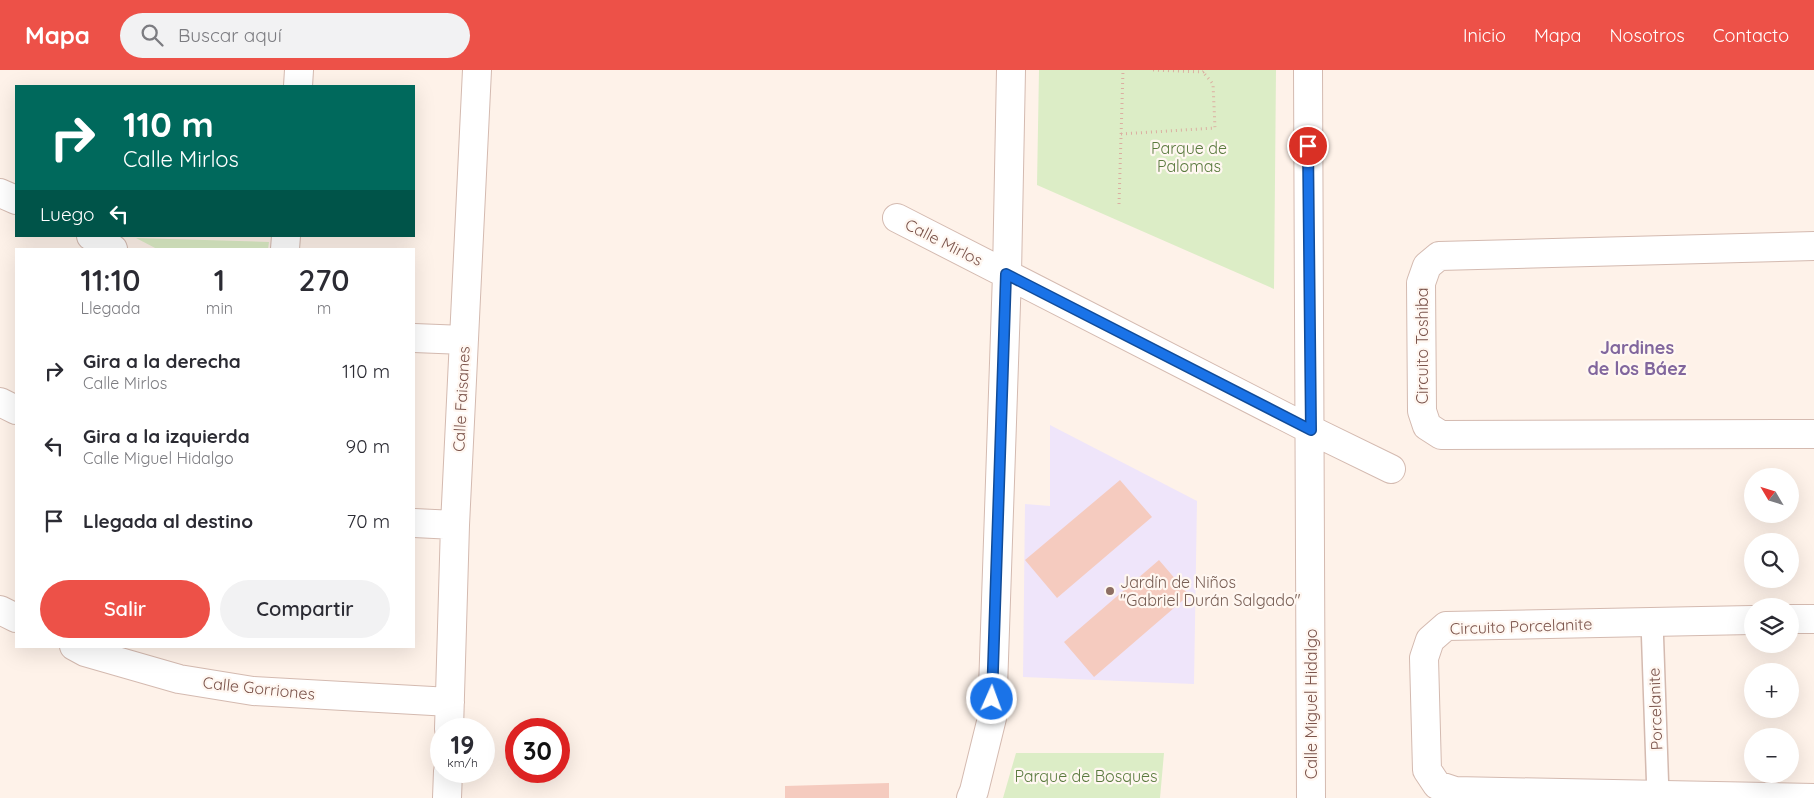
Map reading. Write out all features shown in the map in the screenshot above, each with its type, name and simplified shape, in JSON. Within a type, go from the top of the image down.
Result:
[{"type":"street","points":[[298,85],[299,70]]},
{"type":"street","name":"Calle Faisanes","points":[[449,718],[455,524],[477,70]]},
{"type":"street","points":[[971,798],[992,718],[1011,70]]},
{"type":"street","name":"Calle Miguel Hidalgo","points":[[1308,70],[1311,430],[1311,798]]},
{"type":"street","points":[[0,193],[15,200]]},
{"type":"street","name":"Calle Mirlos","points":[[897,218],[1391,469]]},
{"type":"street","points":[[93,237],[111,248]]},
{"type":"street","name":"Circuito Toshiba","points":[[1814,246],[1439,256],[1427,266],[1421,283],[1422,411],[1427,426],[1441,435],[1814,434]]},
{"type":"street","points":[[415,338],[464,340]]},
{"type":"street","points":[[0,402],[15,410]]},
{"type":"street","points":[[415,522],[455,524]]},
{"type":"street","points":[[0,610],[15,618]]},
{"type":"street","points":[[1799,619],[1814,619]]},
{"type":"street","name":"Circuito Porcelanite","points":[[1744,620],[1446,626],[1430,640],[1424,658],[1427,770],[1437,785],[1455,791],[1814,798]]},
{"type":"street","name":"Porcelanite","points":[[1652,622],[1658,796]]},
{"type":"street","name":"Calle Gorriones","points":[[78,648],[85,652],[179,678],[253,691],[450,702]]},
{"type":"street","points":[[447,798],[448,783]]},
{"type":"path","points":[[1119,204],[1123,70]]},
{"type":"path","points":[[1121,134],[1215,128],[1213,84],[1204,71],[1153,70]]},
{"type":"shaded area","name":"Jardín de Niños \"Gabriel Durán Salgado\"","points":[[1050,425],[1197,501],[1194,684],[1023,677],[1025,504],[1050,506]]},
{"type":"green space","name":"Parque de Palomas","points":[[1039,70],[1276,70],[1274,289],[1037,185]]},
{"type":"green space","points":[[136,238],[269,242],[268,248],[155,248]]},
{"type":"green space","name":"Parque de Bosques","points":[[1016,753],[1164,753],[1160,798],[1003,798]]},
{"type":"building","points":[[1120,480],[1152,517],[1057,598],[1025,560]]},
{"type":"building","points":[[1159,560],[1189,595],[1094,677],[1064,642]]},
{"type":"building","points":[[889,783],[889,798],[785,798],[785,786]]},
{"type":"place","name":"Jardín de Niños \"Gabriel Durán Salgado\"","points":[[1110,591]]},
{"type":"district","name":"Jardines de los Báez","points":[[1637,358]]},
{"type":"route","points":[[992,699],[1006,274],[1311,430],[1308,146]]}]
